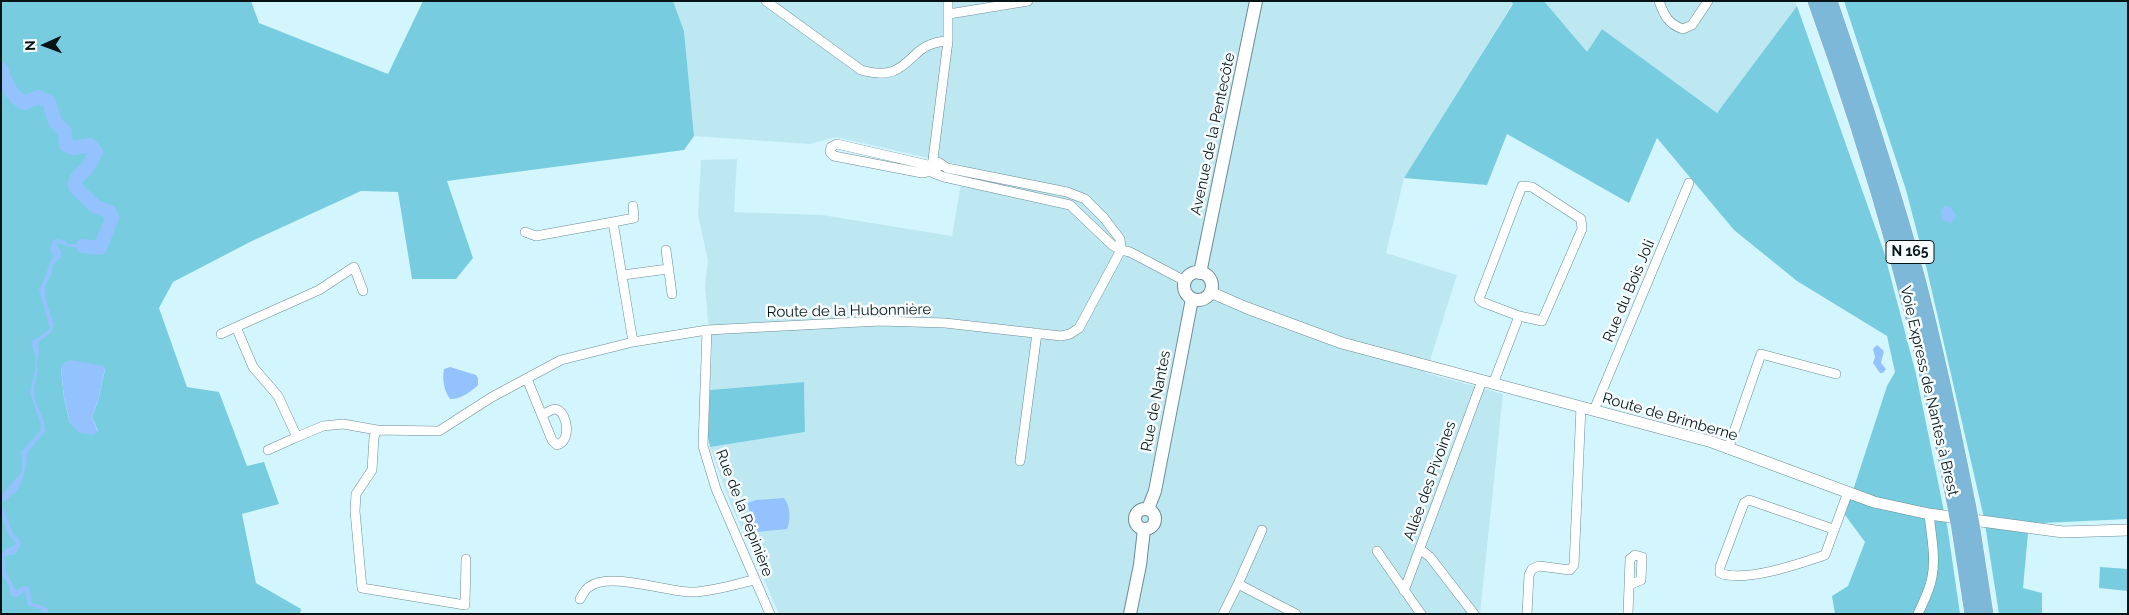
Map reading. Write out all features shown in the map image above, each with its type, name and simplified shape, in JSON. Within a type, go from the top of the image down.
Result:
[{"type":"highway","name":"Voie Express de Nantes à Brest","points":[[1816,1],[1859,128],[1894,243],[1962,507]]},
{"type":"highway","name":"Voie Express de Nantes à Brest","points":[[1830,1],[1884,163],[1918,282],[1944,386],[1966,529],[1986,614]]},
{"type":"highway","name":"Voie Express de Nantes à Brest","points":[[1966,529],[1972,614]]},
{"type":"main road","name":"Avenue de la Pentecôte","points":[[1200,272],[1256,1]]},
{"type":"main road","points":[[1200,272],[1210,280],[1210,292],[1201,300],[1192,299],[1184,290],[1185,281],[1189,275],[1200,272]]},
{"type":"main road","name":"Rue de Nantes","points":[[1130,614],[1140,565],[1144,529],[1136,524],[1134,518],[1139,510],[1148,509],[1155,491],[1192,299]]},
{"type":"street","points":[[766,1],[861,70],[874,74],[888,73],[900,69],[924,47],[937,42],[948,42]]},
{"type":"street","points":[[937,169],[935,152],[948,42],[948,1]]},
{"type":"street","points":[[949,14],[1028,1]]},
{"type":"street","points":[[1659,1],[1665,17],[1674,26],[1683,29],[1692,25],[1708,1]]},
{"type":"street","points":[[1121,250],[1120,239],[1100,213],[1085,199],[1067,192],[937,169],[922,173],[834,156],[830,152],[831,147],[837,144],[937,169],[1070,205],[1112,245],[1121,250],[1130,252],[1185,281]]},
{"type":"street","name":"Rue du Bois Joli","points":[[1594,410],[1689,184]]},
{"type":"street","points":[[1522,186],[1532,188],[1581,219],[1582,229],[1545,318],[1542,321],[1519,316],[1482,302],[1479,299],[1522,186]]},
{"type":"street","points":[[525,232],[536,236],[634,218],[633,206]]},
{"type":"street","points":[[1090,223],[1089,213],[1092,210],[1100,213]]},
{"type":"street","points":[[613,222],[633,342]]},
{"type":"street","points":[[666,250],[672,294]]},
{"type":"street","name":"Route de la Hubonnière","points":[[268,450],[323,426],[343,424],[377,430],[439,431],[492,397],[561,360],[633,342],[708,330],[880,321],[945,323],[1061,336],[1070,334],[1080,328],[1121,250]]},
{"type":"street","points":[[221,334],[324,287],[354,267],[362,291]]},
{"type":"street","points":[[623,275],[668,269]]},
{"type":"street","name":"Route de Brimberne","points":[[1210,292],[1247,308],[1342,342],[1487,383],[1712,442],[1874,502],[1929,514],[2063,532],[2128,530]]},
{"type":"street","name":"Allée des Pivoines","points":[[1404,591],[1487,383],[1519,316]]},
{"type":"street","points":[[236,327],[253,367],[278,396],[297,437]]},
{"type":"street","name":"Rue de la Pépinière","points":[[708,330],[703,446],[716,489],[770,614]]},
{"type":"street","points":[[1020,461],[1037,333]]},
{"type":"street","points":[[1728,449],[1761,354],[1836,374]]},
{"type":"street","points":[[526,379],[543,414]]},
{"type":"street","points":[[1527,614],[1529,575],[1532,569],[1539,566],[1570,570],[1574,565],[1582,407]]},
{"type":"street","points":[[377,430],[374,437],[372,470],[356,494],[355,510],[362,588],[464,605],[466,559]]},
{"type":"street","points":[[1833,529],[1749,500],[1744,503],[1720,567],[1720,573],[1730,577],[1750,576],[1825,555],[1848,492]]},
{"type":"street","points":[[1918,614],[1933,575],[1929,514]]},
{"type":"street","points":[[1223,614],[1262,530]]},
{"type":"street","points":[[1420,548],[1430,557],[1474,614]]},
{"type":"street","points":[[1377,551],[1421,614]]},
{"type":"street","points":[[580,599],[589,586],[604,582],[641,583],[689,592],[704,591],[755,580]]},
{"type":"street","points":[[1238,584],[1296,614]]},
{"type":"street","points":[[1628,614],[1629,585]]},
{"type":"shaded area","points":[[1,1],[251,1],[259,23],[388,74],[423,1],[673,1],[684,31],[694,136],[684,150],[447,181],[473,258],[456,279],[412,279],[398,192],[361,191],[252,241],[173,282],[159,308],[187,387],[219,392],[247,466],[264,462],[279,504],[242,514],[256,583],[301,609],[300,614],[1,614]],"holes":[[[61,368],[105,369],[98,401],[92,417],[98,431],[70,423],[64,398]]]},
{"type":"shaded area","points":[[673,1],[1511,1],[1513,3],[1404,178],[1386,253],[1457,275],[1426,373],[1503,394],[1480,614],[779,614],[729,500],[710,447],[805,432],[804,382],[710,390],[712,343],[705,285],[708,261],[698,215],[701,160],[737,159],[734,212],[822,215],[952,236],[964,166],[836,137],[810,144],[694,136],[684,31]]},
{"type":"shaded area","points":[[1511,1],[1544,1],[1587,52],[1602,29],[1717,113],[1797,6],[1884,252],[1916,374],[1948,531],[1960,614],[1835,614],[1832,596],[1848,586],[1865,542],[1845,515],[1887,386],[1895,372],[1887,336],[1797,281],[1734,230],[1657,138],[1629,203],[1507,134],[1487,185],[1404,178],[1513,4]]},
{"type":"shaded area","points":[[1544,1],[1795,1],[1797,6],[1717,114],[1602,29],[1587,53]]},
{"type":"shaded area","points":[[1844,1],[2128,1],[2128,519],[2029,522],[2023,588],[2042,593],[2042,614],[1999,614],[1984,518],[1927,270],[1906,190]]},
{"type":"shaded area","points":[[1945,206],[1951,208],[1956,216],[1951,223],[1942,220],[1941,211]]},
{"type":"shaded area","points":[[53,240],[66,241],[67,244],[100,246],[101,248],[70,247],[59,243],[56,245],[61,251],[61,257],[52,266],[52,273],[45,289],[54,325],[50,333],[38,342],[39,352],[36,365],[38,370],[34,388],[35,400],[44,421],[45,431],[27,453],[26,467],[19,488],[2,504],[13,534],[19,539],[21,544],[16,554],[4,556],[6,572],[16,591],[24,586],[29,587],[32,603],[45,606],[48,610],[48,614],[44,614],[40,609],[28,605],[25,591],[17,597],[11,596],[9,586],[1,573],[1,552],[16,544],[5,526],[1,497],[20,474],[22,468],[21,452],[41,430],[30,392],[35,370],[35,355],[31,342],[50,329],[39,289],[54,256],[50,250]]},
{"type":"shaded area","points":[[1877,345],[1884,351],[1881,363],[1886,369],[1883,373],[1880,373],[1873,363],[1875,357],[1873,349]]},
{"type":"shaded area","points":[[70,360],[104,366],[105,369],[98,401],[92,417],[98,432],[92,435],[79,433],[70,423],[64,398],[61,368],[64,363]]},
{"type":"shaded area","points":[[450,367],[476,375],[478,385],[462,397],[450,399],[445,389],[443,377],[444,369]]},
{"type":"shaded area","points":[[804,382],[805,432],[710,447],[708,437],[710,390]]},
{"type":"shaded area","points":[[784,498],[788,505],[789,513],[787,529],[756,532],[752,527],[748,503],[756,500]]},
{"type":"shaded area","points":[[2100,567],[2128,569],[2128,591],[2099,588]]},
{"type":"waterway","points":[[1,69],[10,89],[19,100],[24,103],[38,97],[49,102],[55,122],[65,132],[66,145],[73,148],[90,145],[96,152],[88,167],[77,178],[75,187],[96,207],[110,212],[112,218],[100,248],[83,246]]}]
